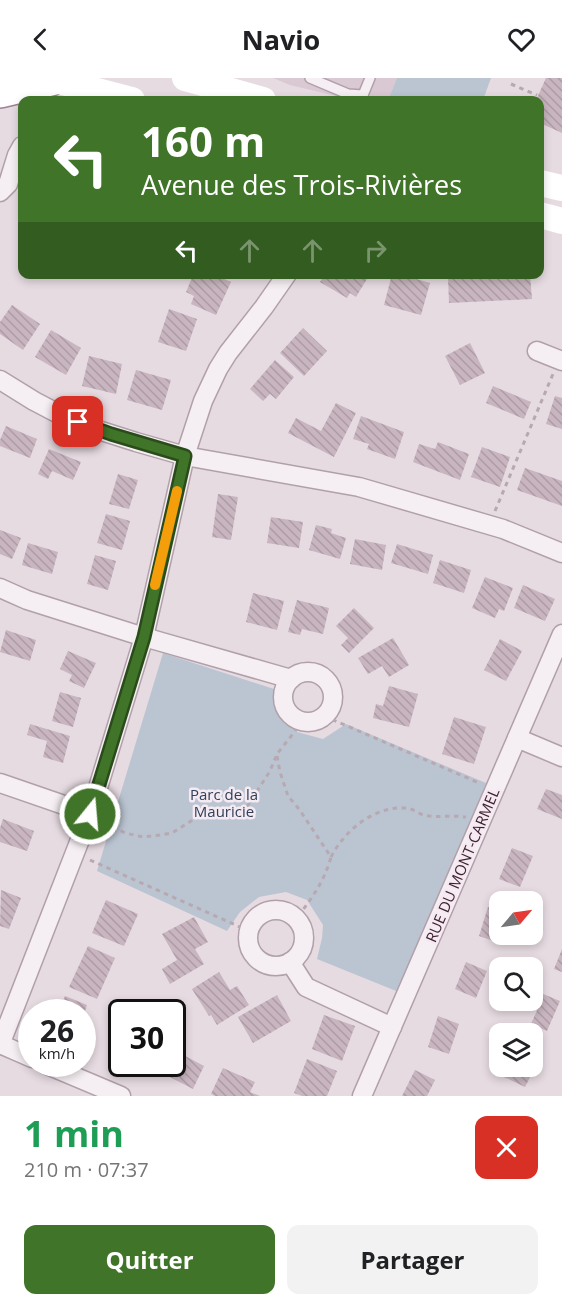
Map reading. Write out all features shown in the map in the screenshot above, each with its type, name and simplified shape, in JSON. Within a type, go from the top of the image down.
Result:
[{"type":"highway","points":[[0,91],[49,79]]},
{"type":"main road","points":[[185,78],[235,88],[254,96]]},
{"type":"main road","points":[[49,79],[116,96]]},
{"type":"main road","points":[[544,184],[562,188]]},
{"type":"main road","points":[[544,216],[562,221]]},
{"type":"street","points":[[10,185],[18,153]]},
{"type":"street","points":[[18,1052],[0,1045],[90,814],[144,637],[185,456],[203,402],[228,353],[284,279]]},
{"type":"street","points":[[537,351],[558,366]]},
{"type":"street","points":[[0,380],[34,401],[78,422],[111,434],[185,456],[359,487],[503,529],[562,553]]},
{"type":"street","points":[[0,588],[27,600],[144,637],[291,679]]},
{"type":"street","name":"RUE DU MONT-CARMEL","points":[[362,1096],[562,634]]},
{"type":"street","points":[[313,672],[327,680],[331,687],[333,703],[324,716],[310,722],[290,714],[286,707],[284,692],[286,685],[297,674],[313,672]]},
{"type":"street","points":[[517,738],[562,757]]},
{"type":"street","points":[[0,783],[90,814]]},
{"type":"street","points":[[273,910],[282,910],[290,913],[296,919],[304,934],[302,950],[297,957],[290,962],[272,966],[256,957],[250,949],[248,940],[249,931],[258,916],[273,910]]},
{"type":"street","points":[[290,962],[306,987],[392,1027]]},
{"type":"street","points":[[76,1077],[121,1096]]},
{"type":"lane","points":[[310,78],[355,96]]},
{"type":"lane","points":[[363,96],[370,78]]},
{"type":"path","points":[[511,84],[537,95]]},
{"type":"path","points":[[494,515],[558,366]]},
{"type":"path","points":[[324,716],[495,790]]},
{"type":"path","points":[[90,814],[125,833],[143,837],[172,833],[200,816],[237,813],[245,810],[270,771],[277,754],[303,721]]},
{"type":"path","points":[[277,754],[288,796],[331,857]]},
{"type":"path","points":[[296,919],[326,874],[331,857],[338,845],[361,822],[376,813],[408,808],[424,815],[482,818]]},
{"type":"path","points":[[74,853],[249,931]]},
{"type":"shaded area","points":[[273,78],[397,78],[390,96],[336,96],[290,85]]},
{"type":"green space","points":[[397,78],[491,78],[484,96],[390,96]]},
{"type":"green space","name":"Parc de la Mauricie","points":[[163,653],[277,690],[280,709],[297,732],[323,739],[346,724],[486,783],[401,993],[317,959],[323,925],[307,900],[286,892],[259,897],[240,912],[227,931],[97,871]]},
{"type":"building","points":[[546,78],[562,78],[562,133],[544,125],[544,96],[538,96]]},
{"type":"building","points":[[191,279],[224,279],[231,282],[216,315],[191,304],[194,296],[186,292]]},
{"type":"building","points":[[322,279],[367,279],[356,297],[350,293],[347,298],[320,282]]},
{"type":"building","points":[[391,279],[416,279],[430,283],[421,315],[384,305]]},
{"type":"building","points":[[448,279],[530,279],[532,299],[449,303]]},
{"type":"building","points":[[12,305],[40,324],[23,350],[0,334],[0,322]]},
{"type":"building","points":[[169,309],[197,319],[186,351],[158,342]]},
{"type":"building","points":[[303,328],[327,351],[304,376],[280,353]]},
{"type":"building","points":[[51,330],[81,348],[66,375],[35,357]]},
{"type":"building","points":[[470,343],[485,373],[460,385],[445,356]]},
{"type":"building","points":[[89,356],[122,364],[116,394],[82,386]]},
{"type":"building","points":[[275,360],[294,377],[276,399],[270,394],[263,401],[250,389]]},
{"type":"building","points":[[136,370],[171,380],[162,410],[127,400]]},
{"type":"building","points":[[493,386],[531,402],[524,419],[486,403]]},
{"type":"building","points":[[555,396],[562,398],[562,429],[546,424]]},
{"type":"building","points":[[336,403],[356,413],[334,457],[288,433],[296,418],[321,431]]},
{"type":"building","points":[[361,416],[404,432],[395,459],[367,449],[369,444],[353,439]]},
{"type":"building","points":[[6,426],[37,439],[30,458],[0,446]]},
{"type":"building","points":[[438,442],[469,454],[460,480],[413,462],[419,444],[435,449]]},
{"type":"building","points":[[482,447],[510,457],[500,487],[471,477]]},
{"type":"building","points":[[49,449],[81,462],[73,480],[52,471],[48,479],[38,474]]},
{"type":"building","points":[[525,468],[562,481],[562,506],[517,490]]},
{"type":"building","points":[[118,474],[138,480],[129,509],[109,504]]},
{"type":"building","points":[[218,494],[238,497],[231,540],[212,537]]},
{"type":"building","points":[[106,514],[130,521],[122,550],[97,543]]},
{"type":"building","points":[[271,517],[303,522],[299,548],[267,543]]},
{"type":"building","points":[[316,525],[332,529],[331,533],[346,538],[340,559],[309,550]]},
{"type":"building","points":[[0,530],[21,538],[12,559],[0,554]]},
{"type":"building","points":[[355,539],[386,545],[382,570],[350,564]]},
{"type":"building","points":[[28,543],[58,552],[52,574],[22,565]]},
{"type":"building","points":[[397,544],[433,555],[428,574],[391,563]]},
{"type":"building","points":[[95,555],[116,561],[108,590],[87,584]]},
{"type":"building","points":[[440,560],[471,570],[464,593],[433,583]]},
{"type":"building","points":[[485,577],[513,588],[504,611],[499,609],[495,618],[472,608]]},
{"type":"building","points":[[523,585],[555,599],[545,621],[514,608]]},
{"type":"building","points":[[253,593],[284,601],[277,630],[246,622]]},
{"type":"building","points":[[297,600],[329,608],[323,634],[302,629],[300,635],[288,632]]},
{"type":"building","points":[[354,608],[374,628],[349,653],[341,645],[348,638],[336,626]]},
{"type":"building","points":[[6,630],[36,640],[30,661],[0,652]]},
{"type":"building","points":[[393,638],[409,665],[389,677],[382,666],[368,674],[358,658]]},
{"type":"building","points":[[500,639],[522,651],[506,681],[484,670]]},
{"type":"building","points":[[68,651],[96,663],[84,688],[69,681],[72,675],[60,669]]},
{"type":"building","points":[[389,686],[418,694],[409,727],[373,718],[376,704],[383,706]]},
{"type":"building","points":[[60,692],[81,698],[73,727],[52,721]]},
{"type":"building","points":[[454,717],[486,727],[474,764],[442,754]]},
{"type":"building","points":[[30,724],[70,736],[63,763],[43,757],[47,741],[27,735]]},
{"type":"building","points":[[546,789],[562,795],[562,819],[537,809]]},
{"type":"building","points":[[3,819],[34,831],[27,851],[0,842],[0,828]]},
{"type":"building","points":[[512,848],[533,856],[520,887],[499,879]]},
{"type":"building","points":[[1,890],[21,898],[9,929],[0,926]]},
{"type":"building","points":[[106,900],[138,914],[124,946],[92,933]]},
{"type":"building","points":[[488,907],[489,939],[479,936]]},
{"type":"building","points":[[194,917],[208,942],[195,949],[204,964],[170,984],[162,969],[177,960],[162,934]]},
{"type":"building","points":[[88,946],[115,958],[97,999],[69,987]]},
{"type":"building","points":[[562,949],[562,972],[554,969]]},
{"type":"building","points":[[466,962],[487,971],[476,998],[455,989]]},
{"type":"building","points":[[219,972],[230,990],[237,986],[249,1005],[217,1025],[192,989]]},
{"type":"building","points":[[543,994],[560,1001],[547,1031],[543,1029],[543,1023],[531,1023],[537,1011],[543,1011]]},
{"type":"building","points":[[277,995],[291,1021],[253,1043],[238,1017]]},
{"type":"building","points":[[324,1015],[355,1026],[342,1061],[312,1049]]},
{"type":"building","points":[[438,1016],[459,1024],[449,1054],[428,1047]]},
{"type":"building","points":[[186,1056],[204,1066],[193,1089],[170,1077],[186,1077]]},
{"type":"building","points":[[307,1059],[337,1071],[327,1096],[302,1096],[294,1093]]},
{"type":"building","points":[[223,1068],[255,1082],[250,1092],[260,1096],[215,1096],[211,1094]]},
{"type":"building","points":[[415,1070],[435,1080],[427,1096],[402,1096]]},
{"type":"building","points":[[504,1077],[530,1077],[525,1087]]},
{"type":"slow traffic","points":[[155,585],[177,491]]},
{"type":"route","points":[[78,422],[185,456],[144,637],[90,814]]}]
